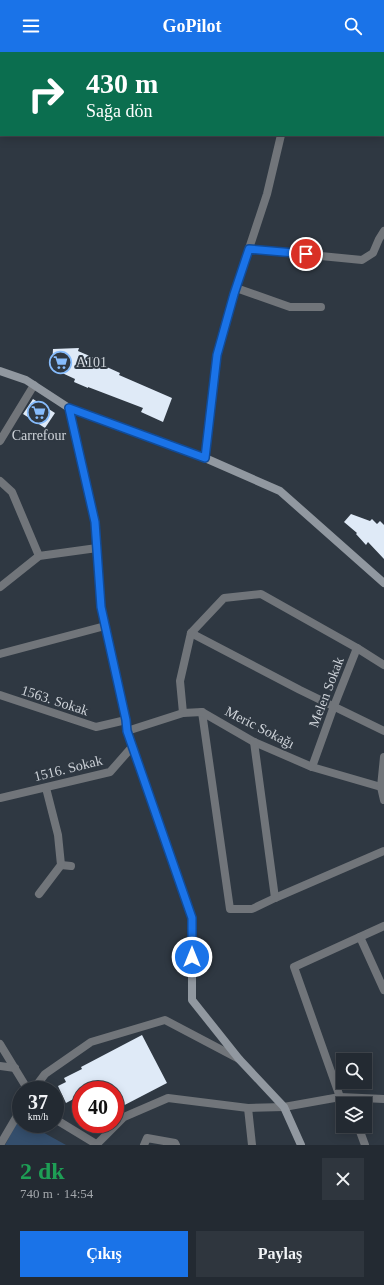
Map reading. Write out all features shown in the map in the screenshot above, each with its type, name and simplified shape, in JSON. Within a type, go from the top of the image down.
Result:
[{"type":"street","points":[[205,458],[217,355],[236,288],[267,194],[281,136]]},
{"type":"street","points":[[249,249],[362,260],[373,253],[384,230]]},
{"type":"street","points":[[236,288],[290,307],[321,307]]},
{"type":"street","points":[[0,371],[26,380],[69,408],[205,458],[280,491],[384,583]]},
{"type":"street","points":[[0,441],[34,385]]},
{"type":"street","points":[[69,408],[95,522],[101,607],[126,720],[127,731],[192,918],[192,1000],[239,1059],[284,1107],[301,1145]]},
{"type":"street","points":[[0,481],[12,492],[39,556]]},
{"type":"street","points":[[0,587],[39,556],[97,548]]},
{"type":"street","points":[[183,713],[180,681],[191,633],[224,598],[261,594],[357,648],[384,665]]},
{"type":"street","points":[[0,654],[105,626]]},
{"type":"street","points":[[191,633],[384,731]]},
{"type":"street","name":"Melen Sokak","points":[[312,767],[357,648]]},
{"type":"street","name":"1563. Sokak","points":[[0,695],[96,727],[126,720]]},
{"type":"street","points":[[202,712],[230,909],[252,909],[384,851]]},
{"type":"street","name":"Meric Sokağı","points":[[127,731],[183,713],[202,712],[254,742],[312,767],[381,787]]},
{"type":"street","points":[[254,742],[275,898]]},
{"type":"street","name":"1516. Sokak","points":[[0,798],[110,772],[132,747]]},
{"type":"street","points":[[384,756],[381,787],[384,800]]},
{"type":"street","points":[[39,894],[61,865],[58,835],[46,788]]},
{"type":"street","points":[[61,865],[71,866]]},
{"type":"street","points":[[340,1097],[294,967],[384,926]]},
{"type":"street","points":[[360,937],[384,990]]},
{"type":"street","points":[[40,1081],[45,1074],[91,1042],[165,1020],[239,1059]]},
{"type":"street","points":[[0,1044],[23,1081]]},
{"type":"street","points":[[0,1066],[15,1068]]},
{"type":"street","points":[[64,1125],[96,1145],[124,1117],[168,1098],[248,1108],[284,1107],[336,1098]]},
{"type":"street","points":[[372,1100],[384,1099]]},
{"type":"street","points":[[248,1108],[252,1145]]},
{"type":"street","points":[[0,1145],[12,1124]]},
{"type":"street","points":[[361,1133],[365,1145]]},
{"type":"street","points":[[144,1145],[147,1138],[175,1143],[176,1145]]},
{"type":"shaded area","points":[[12,1132],[44,1133],[66,1145],[5,1145]]},
{"type":"building","points":[[79,348],[78,351],[99,360],[98,363],[120,373],[119,375],[172,398],[163,422],[141,412],[143,408],[74,382],[75,379],[60,372],[61,369],[52,366],[53,349]]},
{"type":"building","points":[[33,399],[55,413],[45,428],[23,414]]},
{"type":"building","points":[[351,514],[370,521],[372,519],[377,524],[380,521],[384,525],[384,559],[368,542],[366,545],[356,534],[357,533],[344,522]]},
{"type":"building","points":[[142,1035],[167,1083],[124,1105],[124,1081],[72,1081],[72,1100],[66,1103],[64,1099],[64,1083],[66,1082],[64,1078],[82,1069],[81,1067]]},
{"type":"place","name":"A101","points":[[60,362]]},
{"type":"place","name":"Carrefour","points":[[39,413]]},
{"type":"route","points":[[192,957],[192,918],[127,731],[126,720],[101,607],[95,522],[69,408],[205,458],[217,355],[234,294],[249,249],[306,254]]}]
